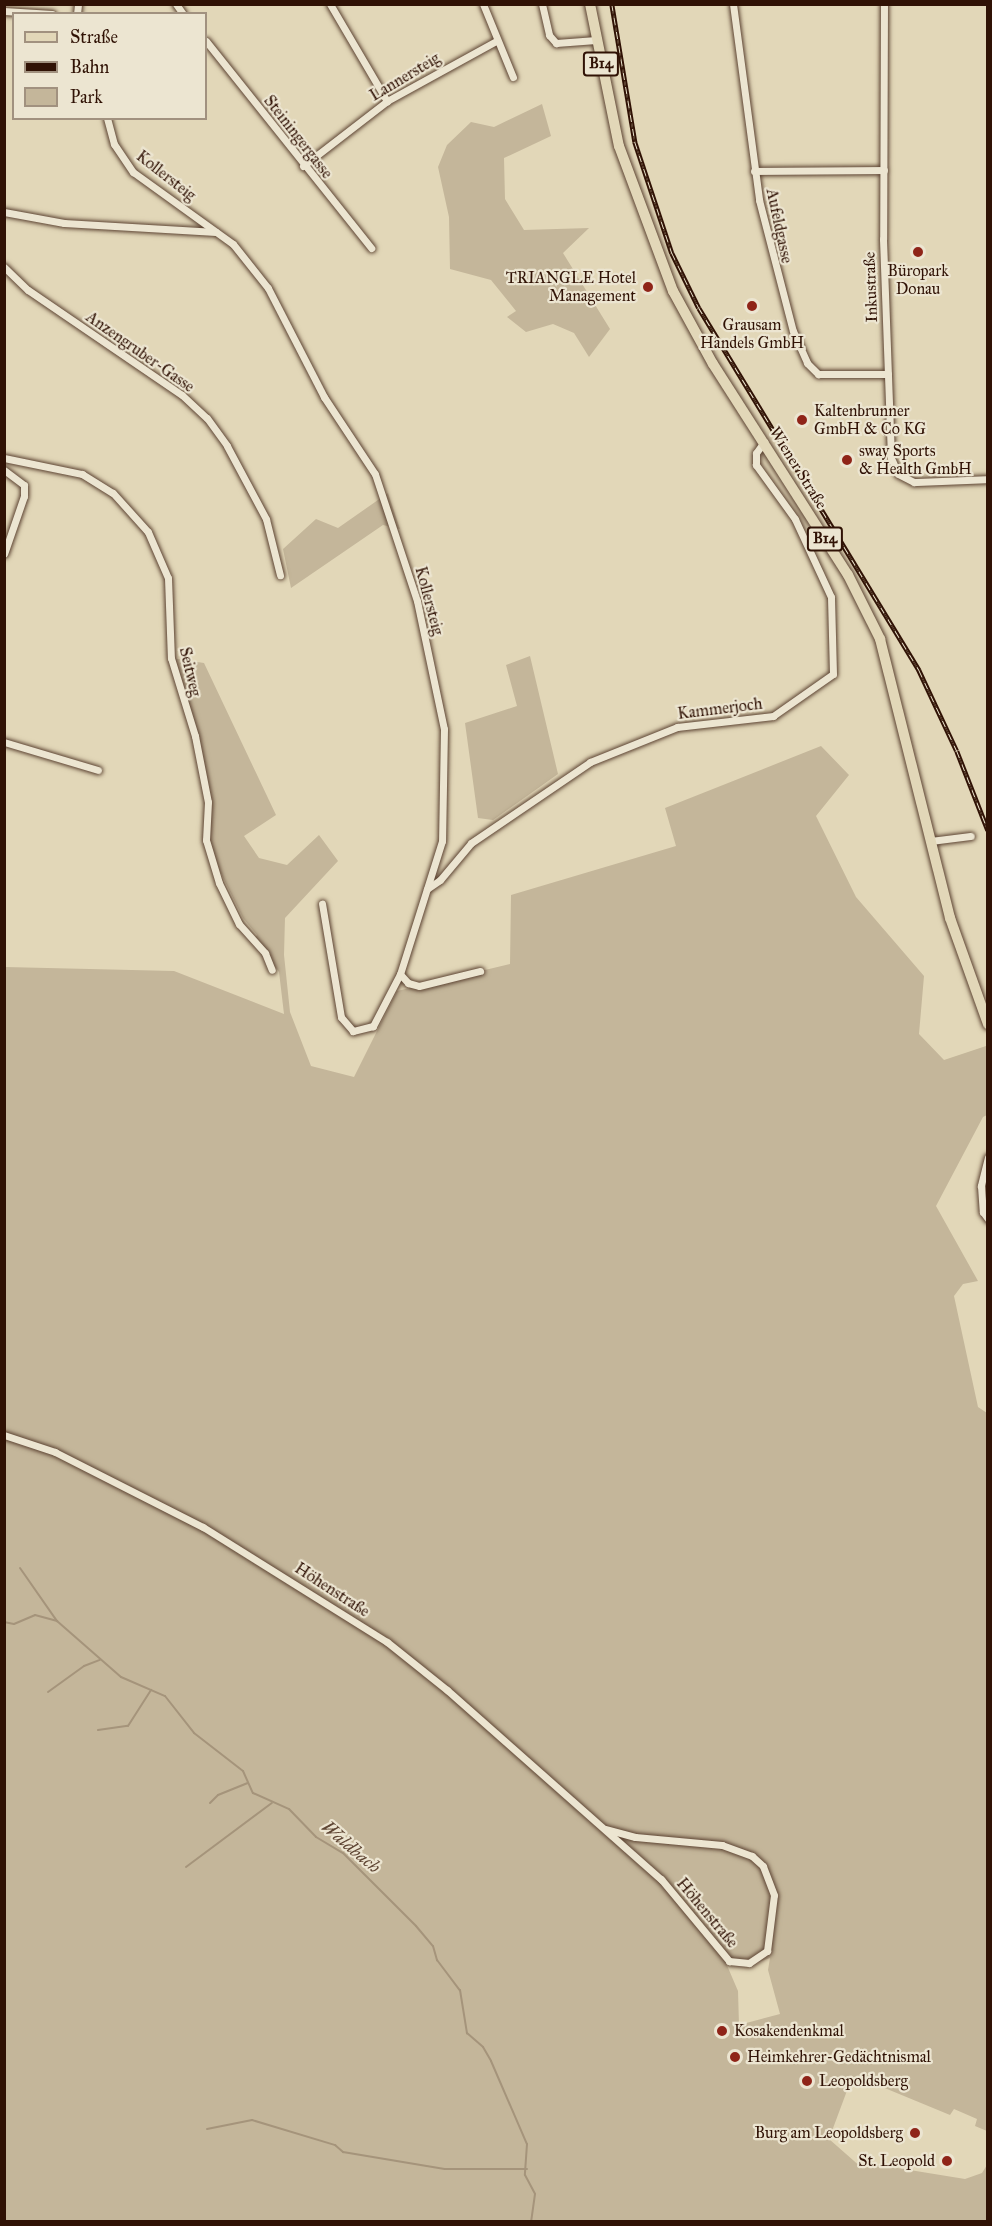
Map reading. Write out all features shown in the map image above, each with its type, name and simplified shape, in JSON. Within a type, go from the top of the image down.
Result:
[{"type":"main road","name":"Wiener Straße","points":[[590,4],[619,146],[659,259],[690,326],[873,621],[890,668],[950,918],[987,1023]]},
{"type":"street","points":[[330,4],[387,101]]},
{"type":"street","points":[[483,4],[496,41],[513,77]]},
{"type":"street","points":[[542,4],[549,35],[556,43],[596,40]]},
{"type":"street","name":"Aufeldgasse","points":[[733,4],[754,171],[789,319],[810,368],[818,374],[888,374]]},
{"type":"street","name":"Inkustraße","points":[[884,4],[884,170],[890,451],[898,474],[920,483],[987,479]]},
{"type":"street","points":[[4,11],[20,12]]},
{"type":"street","name":"Lannersteig","points":[[303,166],[387,101],[496,41]]},
{"type":"street","name":"Steiningergasse","points":[[207,42],[303,166],[371,248]]},
{"type":"street","name":"Kollersteig","points":[[108,120],[114,144],[133,172],[217,232],[249,259],[268,288],[324,397],[375,474],[407,568],[444,729],[442,841],[400,974],[373,1026],[353,1031],[344,1024],[322,904]]},
{"type":"street","points":[[754,171],[884,170]]},
{"type":"street","points":[[4,212],[64,223],[217,232]]},
{"type":"street","name":"Anzengruber-Gasse","points":[[4,267],[28,290],[182,395],[207,418],[227,446],[266,519],[280,575]]},
{"type":"street","name":"Kammerjoch","points":[[427,889],[440,880],[471,843],[590,762],[677,726],[773,716],[833,674],[831,597],[795,519],[772,483],[759,471],[754,459],[764,442]]},
{"type":"street","name":"Seitweg","points":[[4,458],[91,479],[113,493],[148,532],[168,578],[171,658],[199,758],[208,802],[206,840],[219,883],[239,924],[265,953],[272,970]]},
{"type":"street","points":[[4,470],[24,485],[24,496],[4,554]]},
{"type":"street","points":[[4,742],[98,770]]},
{"type":"street","points":[[930,841],[971,836]]},
{"type":"street","points":[[400,974],[408,983],[419,986],[480,971]]},
{"type":"street","points":[[987,1157],[981,1186],[982,1212],[987,1219]]},
{"type":"street","name":"Höhenstraße","points":[[4,1435],[55,1452],[193,1522],[252,1554],[377,1636],[447,1690],[605,1829],[687,1905],[729,1961],[749,1963],[767,1952],[774,1895],[763,1866],[752,1856],[722,1845],[635,1836],[605,1829]]},
{"type":"green space","points":[[542,104],[551,136],[504,158],[505,199],[524,230],[589,228],[563,253],[610,329],[589,357],[574,333],[553,324],[526,332],[507,317],[516,311],[491,280],[450,269],[449,217],[438,167],[447,145],[471,122],[494,127]]},
{"type":"green space","points":[[388,493],[400,529],[383,525],[291,588],[283,549],[316,519],[338,528]]},
{"type":"green space","points":[[530,656],[558,774],[493,820],[478,818],[465,723],[517,706],[506,665]]},
{"type":"green space","points":[[171,658],[204,663],[276,815],[244,836],[259,858],[287,865],[319,835],[338,861],[285,918],[284,955],[290,1012],[311,1066],[354,1077],[397,991],[510,964],[511,895],[676,846],[665,808],[821,746],[849,775],[816,816],[856,897],[924,976],[919,1034],[944,1060],[986,1046],[988,1049],[987,1115],[983,1117],[936,1206],[978,1281],[963,1284],[954,1296],[978,1407],[987,1413],[987,2131],[975,2126],[977,2119],[954,2109],[950,2115],[858,2077],[848,2088],[829,2139],[862,2168],[879,2165],[965,2179],[982,2173],[987,2165],[987,2221],[5,2222],[5,967],[174,971],[284,1014],[279,972],[254,939],[257,935],[243,918],[206,843],[208,808],[193,732]],"holes":[[[770,1958],[768,1970],[780,2014],[739,2025],[738,1991],[726,1963],[744,1967]]]},
{"type":"waterway","points":[[20,1568],[57,1621]]},
{"type":"waterway","name":"Waldbach","points":[[4,1622],[14,1624],[35,1615],[57,1621],[121,1677],[165,1696],[194,1733],[243,1771],[253,1793],[289,1809],[316,1837],[343,1853],[416,1926],[433,1946],[437,1960],[460,1990],[467,2033],[483,2047],[491,2061],[527,2144],[525,2175],[535,2194],[531,2222]]},
{"type":"waterway","points":[[48,1692],[84,1666],[100,1660]]},
{"type":"waterway","points":[[98,1730],[128,1726],[151,1690]]},
{"type":"waterway","points":[[210,1803],[218,1795],[248,1783]]},
{"type":"waterway","points":[[186,1867],[272,1803]]},
{"type":"waterway","points":[[207,2129],[252,2120],[335,2145],[343,2152],[445,2169],[527,2169]]},
{"type":"railway","points":[[612,4],[635,142],[672,253],[699,308],[919,670],[957,751],[988,830]]},
{"type":"place","name":"Büropark Donau","points":[[918,252]]},
{"type":"place","name":"TRIANGLE Hotel Management","points":[[648,287]]},
{"type":"place","name":"Grausam Handels GmbH","points":[[752,306]]},
{"type":"place","name":"Kaltenbrunner GmbH & Co KG","points":[[802,420]]},
{"type":"place","name":"sway Sports & Health GmbH","points":[[847,460]]},
{"type":"place","name":"Kosakendenkmal","points":[[722,2031]]},
{"type":"place","name":"Heimkehrer-Gedächtnismal","points":[[735,2057]]},
{"type":"place","name":"Leopoldsberg","points":[[807,2081]]},
{"type":"place","name":"Burg am Leopoldsberg","points":[[915,2133]]},
{"type":"place","name":"St. Leopold","points":[[947,2161]]}]
